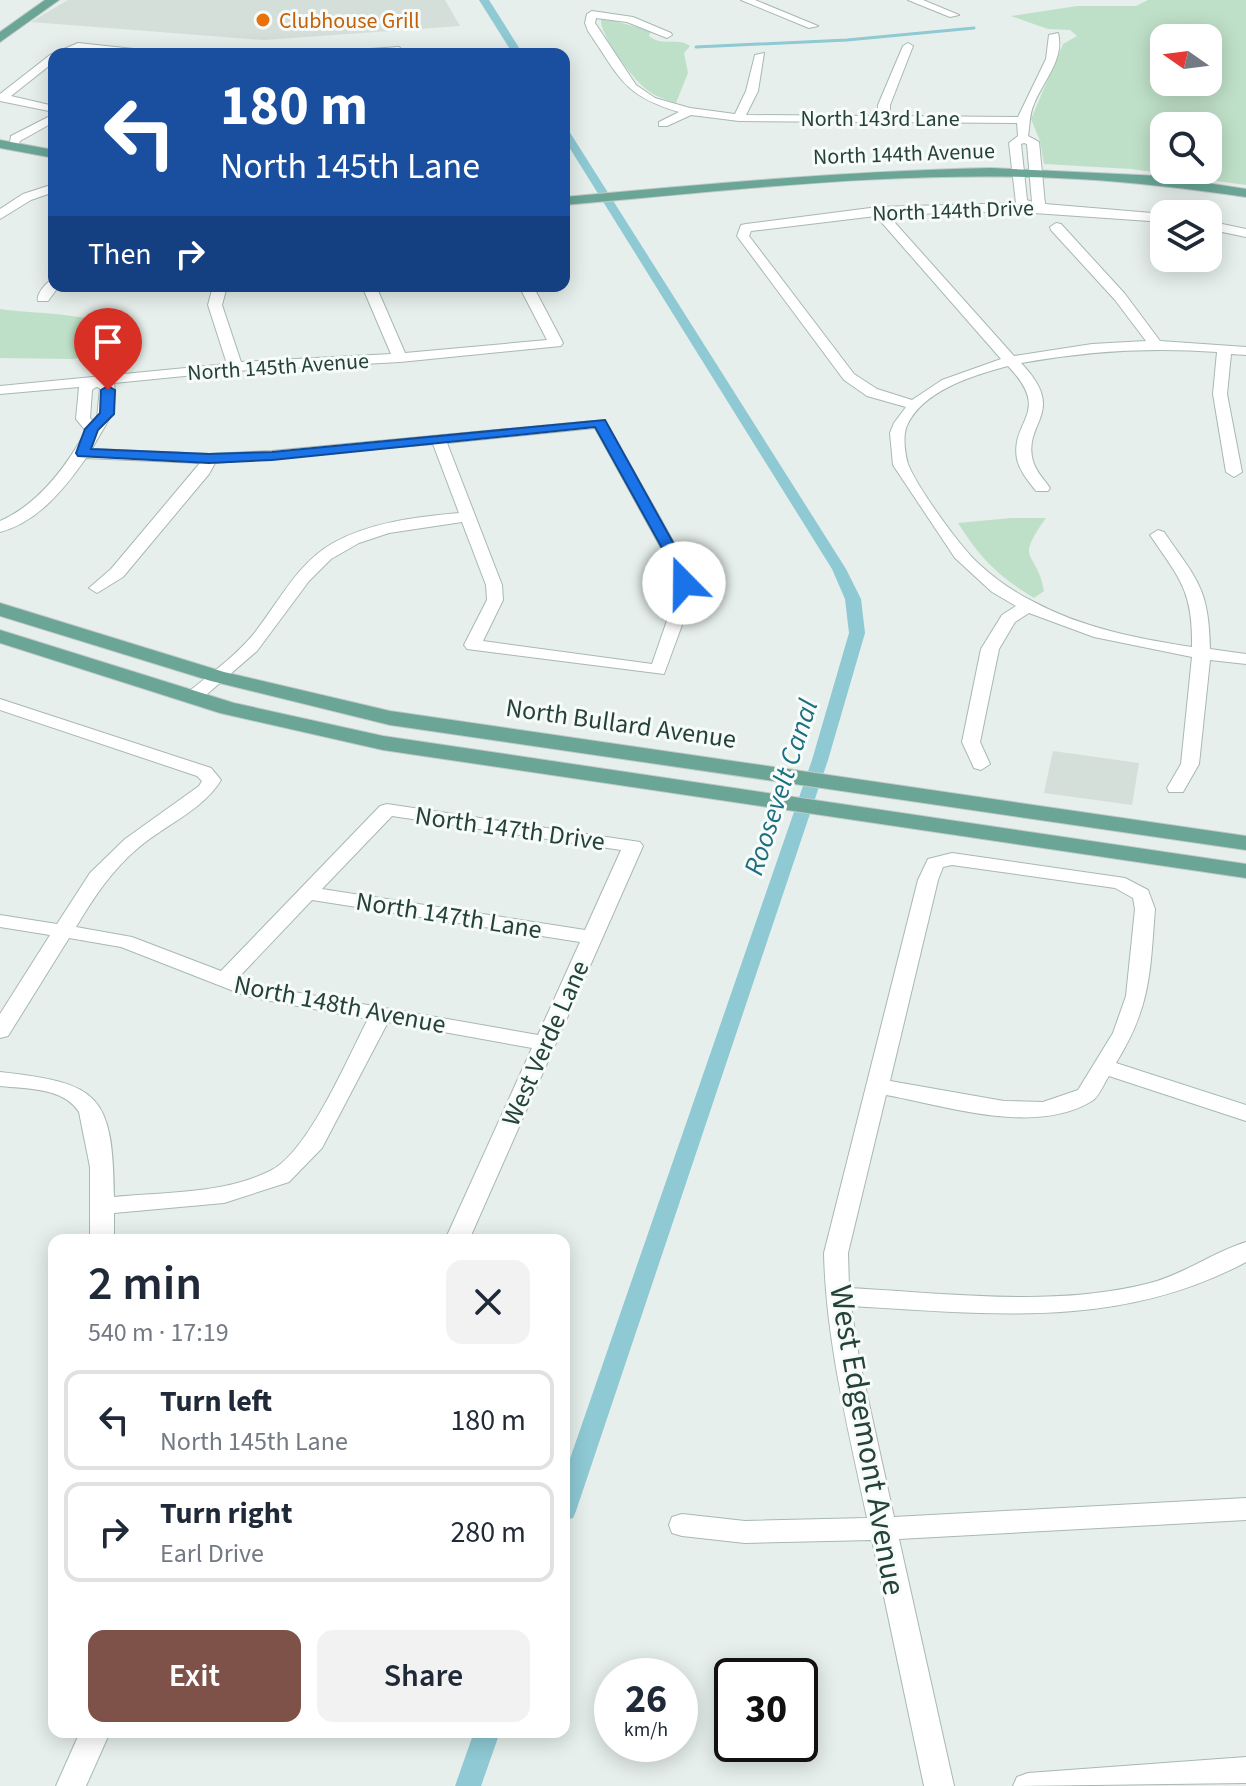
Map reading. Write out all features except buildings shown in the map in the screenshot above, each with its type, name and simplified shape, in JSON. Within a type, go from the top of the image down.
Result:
[{"type":"main road","points":[[0,23],[33,0]]},
{"type":"main road","points":[[0,38],[53,0]]},
{"type":"main road","points":[[6,145],[48,153]]},
{"type":"main road","name":"North 144th Avenue","points":[[570,201],[881,173],[1019,171],[1170,182],[1246,193]]},
{"type":"main road","name":"North Bullard Avenue","points":[[0,609],[218,677],[313,702],[404,720],[1246,843]]},
{"type":"main road","name":"North Bullard Avenue","points":[[0,636],[193,697],[383,743],[1246,871]]},
{"type":"street","points":[[592,14],[611,0]]},
{"type":"street","points":[[746,0],[813,26]]},
{"type":"street","points":[[913,0],[954,15]]},
{"type":"street","points":[[592,14],[629,19],[667,35]]},
{"type":"street","name":"North 143rd Lane","points":[[592,14],[590,23],[593,31],[632,87],[651,100],[689,111],[739,118],[1021,120]]},
{"type":"street","points":[[1023,138],[1021,120],[1028,99],[1055,50],[1054,35]]},
{"type":"street","points":[[884,119],[884,105],[908,46]]},
{"type":"street","points":[[739,118],[752,91],[760,55]]},
{"type":"street","points":[[48,62],[2,98],[48,108]]},
{"type":"street","points":[[663,124],[689,111]]},
{"type":"street","points":[[6,145],[48,120]]},
{"type":"street","points":[[6,145],[48,128]]},
{"type":"street","points":[[1023,138],[1033,142],[1040,202],[1033,207],[1021,202],[1015,143],[1023,138]]},
{"type":"street","points":[[27,197],[27,191],[48,180]]},
{"type":"street","points":[[0,215],[27,197],[48,190]]},
{"type":"street","points":[[0,193],[48,202]]},
{"type":"street","name":"North 144th Drive","points":[[916,405],[880,397],[864,390],[849,377],[743,236],[743,230],[789,221],[878,211],[1033,207],[1150,217]]},
{"type":"street","points":[[878,211],[1025,377],[1036,404],[1022,455],[1029,475],[1042,488]]},
{"type":"street","points":[[1056,227],[1120,297],[1156,345]]},
{"type":"street","points":[[1222,228],[1246,233]]},
{"type":"street","points":[[43,298],[48,291]]},
{"type":"street","points":[[218,292],[215,305],[235,367]]},
{"type":"street","points":[[372,292],[400,358]]},
{"type":"street","name":"North 145th Avenue","points":[[0,390],[235,367],[400,358],[556,343],[529,292]]},
{"type":"street","points":[[1246,351],[1156,345],[1107,347],[1010,362],[946,383],[916,405],[900,424],[896,446],[901,465],[970,565],[996,587],[1027,606],[1120,638],[1201,654],[1246,659]]},
{"type":"street","points":[[1224,349],[1220,394],[1234,472]]},
{"type":"street","points":[[0,539],[5,525],[54,489],[83,453],[92,429],[107,414],[108,385],[93,382],[85,389],[83,419],[92,429]]},
{"type":"street","points":[[83,453],[209,459],[272,456],[438,439],[600,423],[679,566],[684,583],[676,625],[658,670],[473,645],[495,600],[494,585],[438,439]]},
{"type":"street","points":[[97,588],[117,573],[204,471],[209,459]]},
{"type":"street","points":[[193,697],[257,641],[308,570],[338,547],[360,536],[398,525],[470,517]]},
{"type":"street","points":[[1158,535],[1194,587],[1201,612],[1201,654],[1190,764],[1176,788]]},
{"type":"street","points":[[981,764],[971,742],[990,649],[1008,619],[1027,606]]},
{"type":"street","points":[[0,704],[204,772],[211,777],[211,783],[132,843],[105,868],[0,1031]]},
{"type":"street","name":"North 147th Drive","points":[[306,893],[387,810],[633,846]]},
{"type":"street","name":"West Verde Lane","points":[[460,1234],[633,846]]},
{"type":"street","name":"West Edgemont Avenue","points":[[939,1786],[846,1358],[837,1296],[836,1253],[928,880],[935,863],[952,859],[967,861],[1118,882],[1141,891],[1145,909],[1137,996],[1124,1033],[1105,1067]]},
{"type":"street","points":[[223,981],[306,893]]},
{"type":"street","name":"North 147th Lane","points":[[306,893],[591,937]]},
{"type":"street","name":"North 148th Avenue","points":[[0,921],[125,941],[256,992],[545,1043]]},
{"type":"street","points":[[103,1206],[224,1195],[281,1176],[314,1143],[381,1014]]},
{"type":"street","points":[[878,1086],[1004,1109],[1045,1110],[1086,1095],[1105,1067],[1246,1113]]},
{"type":"street","points":[[0,1079],[55,1087],[83,1100],[96,1126],[103,1206],[102,1234]]},
{"type":"street","points":[[837,1296],[1041,1305],[1115,1299],[1171,1285],[1222,1267],[1246,1251]]},
{"type":"street","points":[[682,1525],[745,1532],[881,1529],[1246,1509]]},
{"type":"street","points":[[71,1786],[92,1738]]},
{"type":"street","points":[[1028,1786],[1246,1770]]},
{"type":"shaded area","points":[[68,0],[445,0],[460,26],[264,40],[31,22]]},
{"type":"shaded area","points":[[1053,751],[1139,763],[1132,805],[1044,793]]},
{"type":"green space","points":[[1148,0],[1246,0],[1246,185],[1222,182],[1222,112],[1150,112],[1150,172],[1044,164],[1040,141],[1031,119],[1063,44],[1077,36],[1070,30],[1048,29],[1011,16],[1077,6],[1136,6]]},
{"type":"green space","points":[[601,19],[651,31],[649,36],[659,41],[690,46],[684,53],[688,73],[676,103],[653,94],[633,76],[605,35]]},
{"type":"green space","points":[[0,309],[84,318],[114,327],[126,335],[120,348],[73,359],[0,358]]},
{"type":"green space","points":[[1046,518],[1029,550],[1044,591],[1034,598],[991,565],[958,523]]},
{"type":"waterway","name":"Roosevelt Canal","points":[[484,0],[514,48]]},
{"type":"waterway","points":[[696,47],[847,40],[974,28]]},
{"type":"waterway","name":"Roosevelt Canal","points":[[570,141],[839,569],[853,599],[857,633],[820,760],[570,1493]]},
{"type":"waterway","name":"Roosevelt Canal","points":[[468,1786],[485,1738]]},
{"type":"place","name":"Clubhouse Grill","points":[[263,20]]},
{"type":"route","points":[[108,390],[107,414],[92,429],[83,453],[209,459],[272,456],[600,423],[679,566],[684,583]]}]
